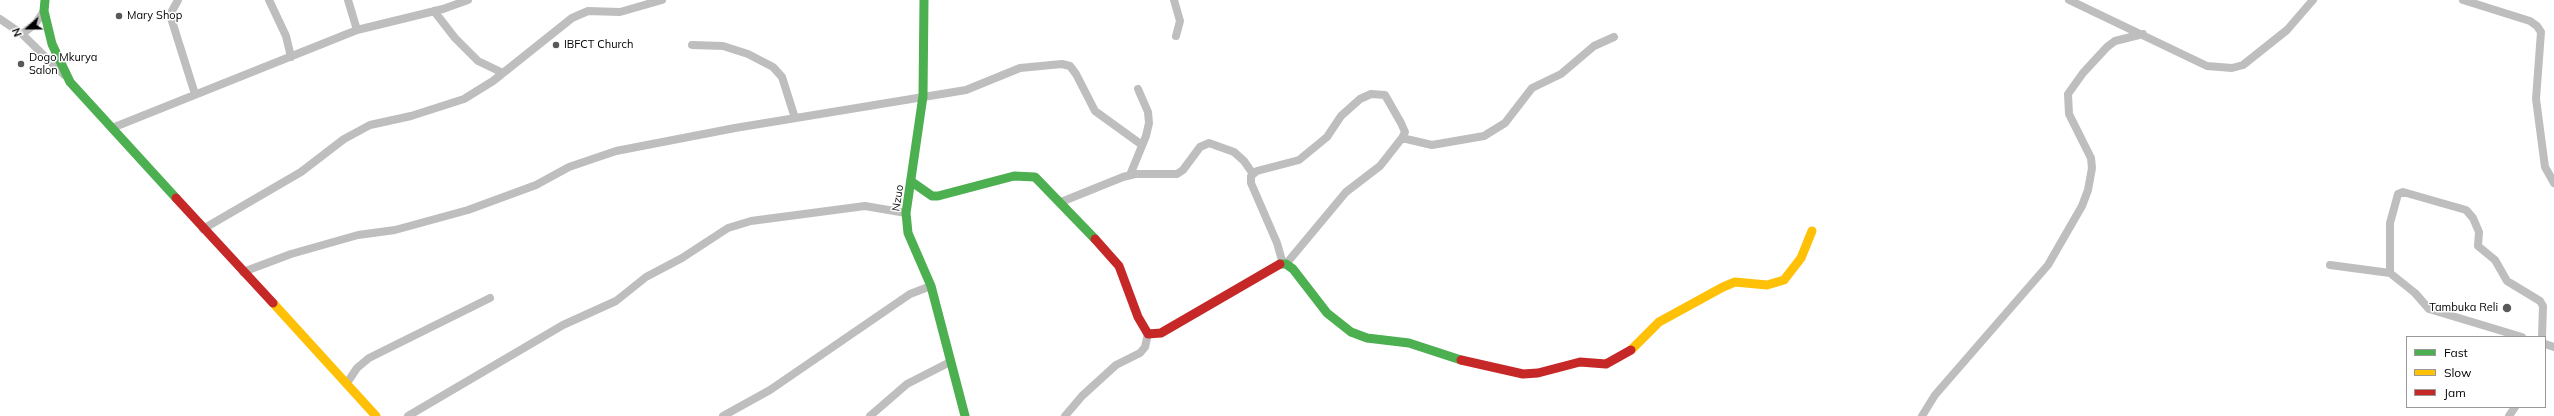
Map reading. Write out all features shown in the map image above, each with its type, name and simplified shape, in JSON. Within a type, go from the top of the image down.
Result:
[{"type":"street","points":[[45,0],[44,11],[52,44],[70,82]]},
{"type":"street","points":[[178,0],[172,11],[171,18],[195,94]]},
{"type":"street","points":[[269,0],[286,36],[291,58]]},
{"type":"street","points":[[348,0],[357,30]]},
{"type":"street","points":[[442,0],[439,10],[455,38],[478,61],[503,74]]},
{"type":"street","points":[[112,128],[195,94],[291,58],[357,30],[439,10],[468,0]]},
{"type":"street","points":[[203,229],[301,172],[350,135],[370,125],[411,116],[464,99],[503,74],[572,18],[588,11],[620,12],[662,0]]},
{"type":"street","name":"Nzuo","points":[[924,0],[923,96],[912,182],[906,213],[908,233],[931,286],[965,416]]},
{"type":"street","points":[[1174,0],[1180,21],[1176,36]]},
{"type":"street","points":[[2069,0],[2143,34],[2207,66],[2232,68],[2243,65],[2258,55],[2287,30],[2313,0]]},
{"type":"street","points":[[2464,0],[2530,22],[2537,26],[2541,32],[2536,99],[2545,167],[2554,183]]},
{"type":"street","points":[[22,34],[35,24],[44,11]]},
{"type":"street","points":[[0,19],[22,34],[70,82],[203,229],[376,416]]},
{"type":"street","points":[[1922,416],[1935,395],[2048,265],[2082,206],[2092,168],[2091,158],[2069,114],[2068,94],[2083,73],[2107,47],[2115,42],[2143,34]]},
{"type":"street","points":[[1402,138],[1432,145],[1484,136],[1505,123],[1532,88],[1561,74],[1594,46],[1614,37]]},
{"type":"street","points":[[692,45],[723,46],[748,54],[773,67],[782,77],[795,118]]},
{"type":"street","points":[[243,272],[291,254],[358,235],[395,230],[468,210],[536,185],[569,167],[616,151],[795,118],[966,90],[1020,68],[1062,64],[1070,66],[1076,74],[1095,111],[1142,145]]},
{"type":"street","points":[[1130,175],[1149,123],[1148,112],[1138,89]]},
{"type":"street","points":[[1253,174],[1299,160],[1327,137],[1341,116],[1360,99],[1371,94],[1379,93],[1388,96],[1405,132],[1380,166],[1346,192],[1284,264]]},
{"type":"street","points":[[1061,202],[1130,175],[1177,174],[1183,170],[1200,147],[1209,143],[1234,152],[1244,160],[1253,174],[1251,183],[1277,243],[1284,264]]},
{"type":"street","points":[[912,182],[932,196],[938,196],[1014,176],[1026,175],[1035,177],[1061,202],[1119,266],[1138,317],[1148,334],[1145,347],[1140,353],[1116,365],[1082,396],[1064,416]]},
{"type":"street","points":[[2390,273],[2390,223],[2398,194],[2403,192],[2466,210],[2473,218],[2479,232],[2478,246],[2495,260],[2506,280],[2540,301],[2543,316],[2542,336]]},
{"type":"street","points":[[408,416],[563,325],[616,301],[646,277],[682,258],[728,228],[752,221],[865,206],[906,213]]},
{"type":"street","points":[[1148,334],[1161,333],[1279,264],[1284,264],[1293,269],[1308,291],[1327,313],[1351,332],[1367,338],[1409,343],[1473,364],[1523,374],[1538,373],[1580,362],[1606,364],[1635,348],[1659,322],[1723,287],[1735,282],[1767,285],[1784,280],[1801,258],[1812,231]]},
{"type":"street","points":[[2330,265],[2390,273],[2415,293],[2429,309],[2519,336]]},
{"type":"street","points":[[723,416],[770,390],[910,294],[931,286]]},
{"type":"street","points":[[346,383],[357,368],[369,358],[490,298]]},
{"type":"street","points":[[870,416],[907,384],[950,362]]},
{"type":"traffic: fast","points":[[45,0],[44,11],[52,44],[70,82],[176,198]]},
{"type":"traffic: fast","points":[[924,0],[923,96],[906,213],[908,233],[931,286],[965,416]]},
{"type":"traffic: fast","points":[[912,182],[932,196],[938,196],[1014,176],[1035,177],[1095,239]]},
{"type":"traffic: fast","points":[[1280,264],[1286,264],[1293,269],[1327,313],[1351,332],[1367,338],[1409,343],[1461,360]]},
{"type":"traffic: slow","points":[[1631,350],[1659,322],[1723,287],[1735,282],[1767,285],[1784,280],[1801,258],[1812,231]]},
{"type":"traffic: slow","points":[[273,303],[376,416]]},
{"type":"traffic: jam","points":[[176,198],[273,303]]},
{"type":"traffic: jam","points":[[1095,239],[1119,266],[1138,317],[1148,334],[1161,333],[1280,264]]},
{"type":"traffic: jam","points":[[1461,360],[1523,374],[1538,373],[1580,362],[1606,364],[1631,350]]},
{"type":"place","name":"Mary Shop","points":[[119,16]]},
{"type":"place","name":"IBFCT Church","points":[[556,45]]},
{"type":"place","name":"Dogo Mkurya Salon","points":[[21,64]]},
{"type":"place","name":"Tambuka Reli","points":[[2507,308]]}]
